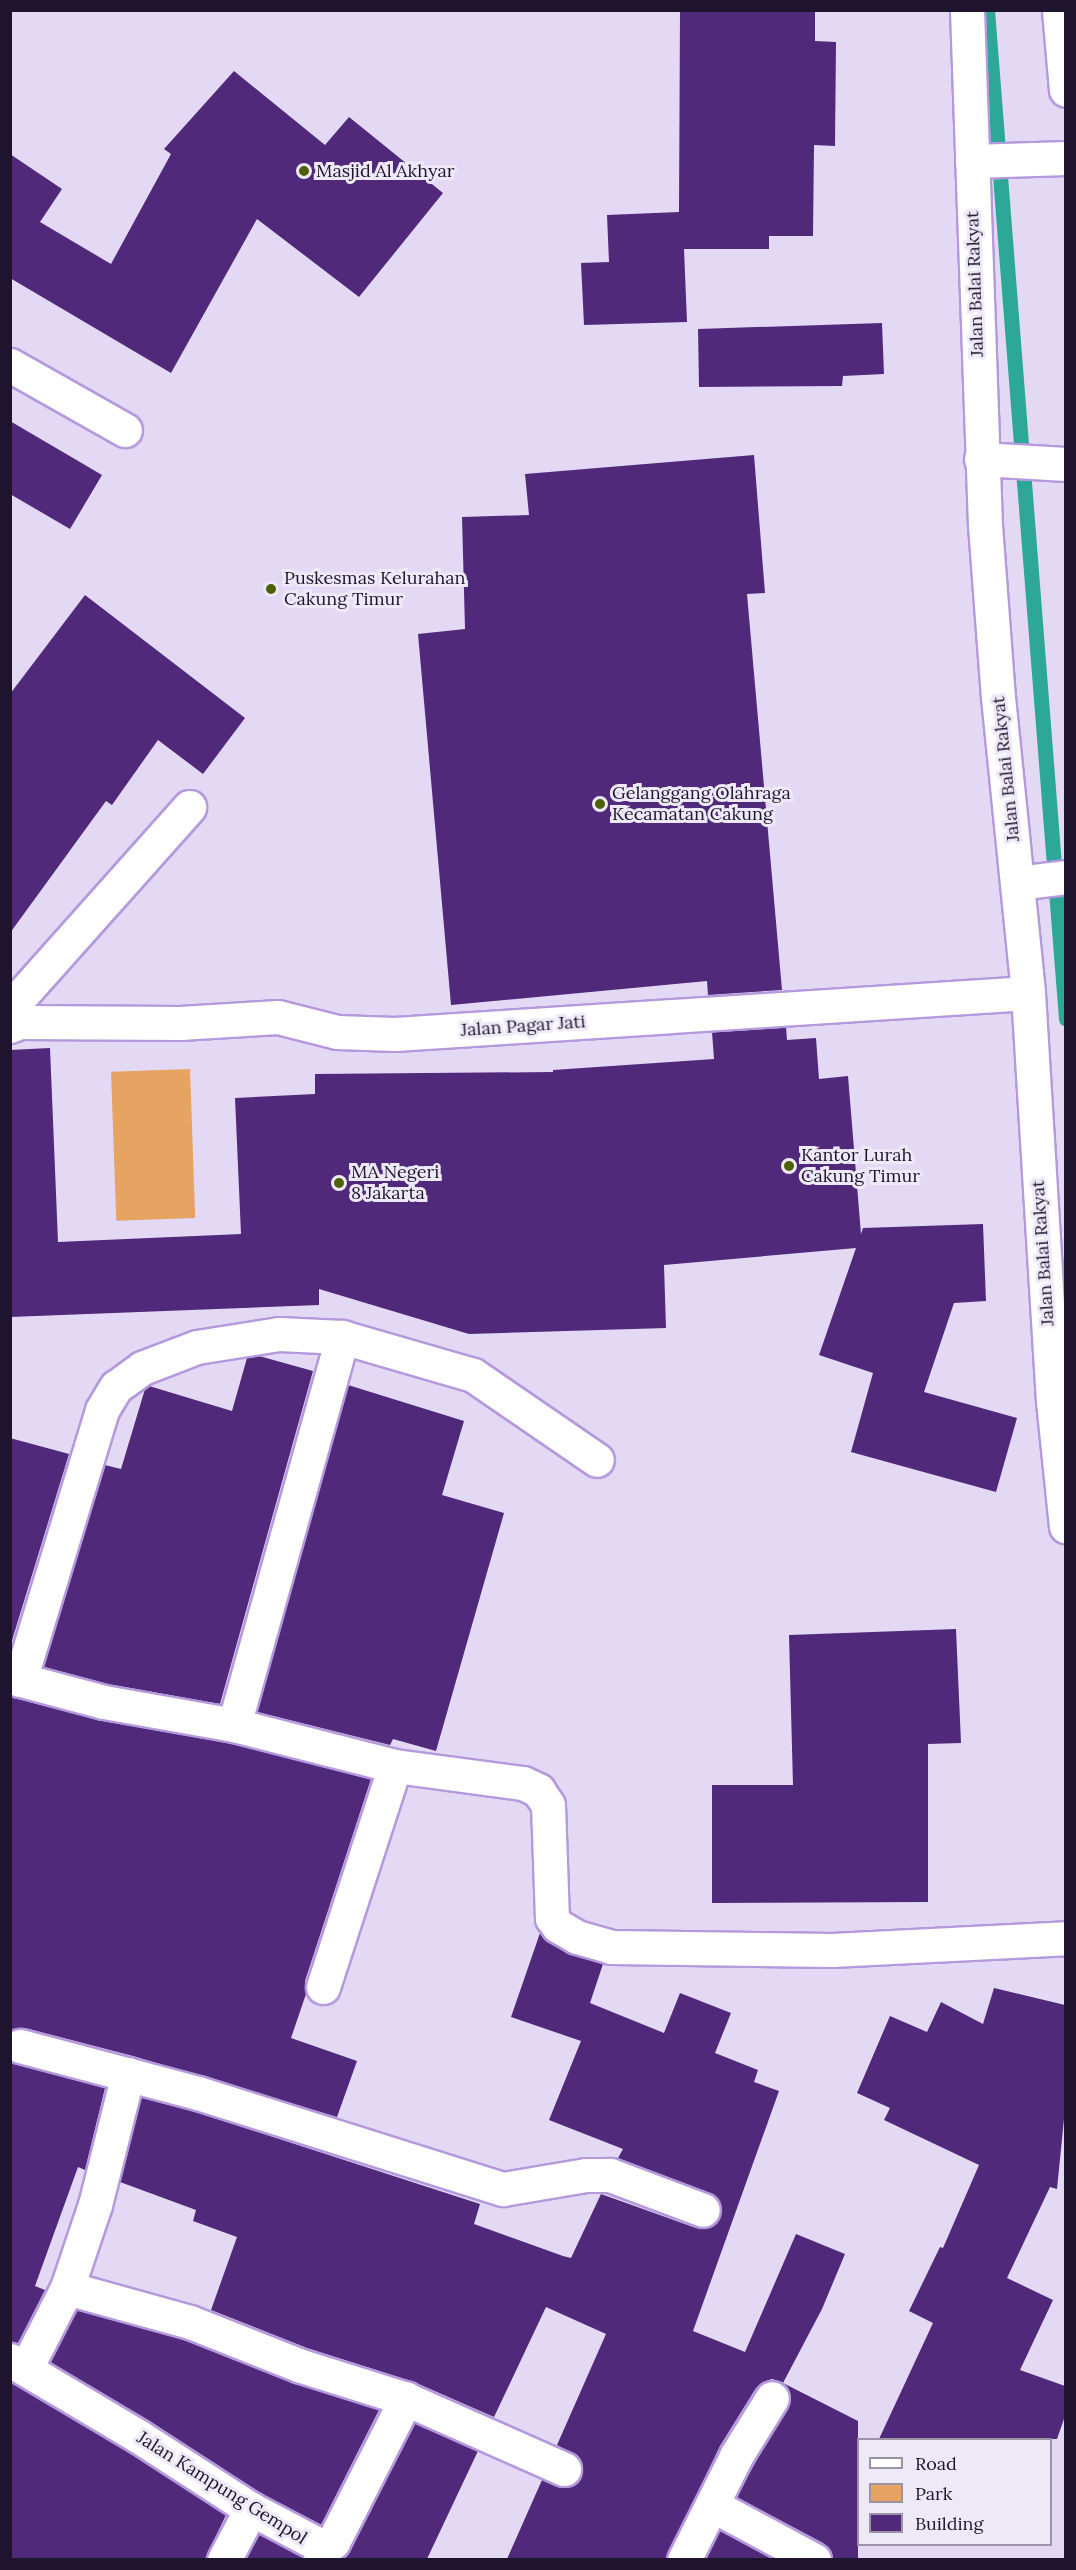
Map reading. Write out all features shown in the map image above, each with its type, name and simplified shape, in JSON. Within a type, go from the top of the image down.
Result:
[{"type":"street","name":"Jalan Balai Rakyat","points":[[967,10],[981,161],[981,459],[998,697],[1042,879],[1028,993],[1059,1401],[1065,1526]]},
{"type":"street","points":[[1059,10],[1065,90]]},
{"type":"street","points":[[981,161],[1058,158]]},
{"type":"street","points":[[10,365],[124,430]]},
{"type":"street","points":[[981,459],[1014,459],[1065,464]]},
{"type":"street","points":[[13,1015],[189,807]]},
{"type":"street","name":"Jalan Pagar Jati","points":[[13,1015],[180,1023],[278,1017],[337,1032],[394,1035],[1028,993]]},
{"type":"street","points":[[597,1460],[473,1375],[342,1337],[279,1334],[197,1347],[142,1368],[116,1387],[102,1410],[15,1679],[104,1702],[234,1725],[394,1766],[523,1783],[538,1790],[548,1805],[552,1918],[558,1926],[577,1936],[611,1947],[832,1950],[1065,1938]]},
{"type":"street","points":[[234,1725],[342,1337]]},
{"type":"street","points":[[323,1987],[394,1766]]},
{"type":"street","points":[[20,2046],[220,2100],[503,2188],[586,2175],[610,2175],[703,2210]]},
{"type":"street","points":[[18,2364],[67,2288],[95,2205],[128,2074]]},
{"type":"street","points":[[67,2288],[190,2322],[302,2366],[406,2399],[564,2469]]},
{"type":"street","name":"Jalan Kampung Gempol","points":[[18,2364],[323,2554],[333,2542],[406,2399]]},
{"type":"street","points":[[684,2559],[736,2456],[772,2398]]},
{"type":"street","points":[[712,2505],[814,2559]]},
{"type":"street","points":[[224,2559],[251,2509]]},
{"type":"green space","points":[[190,1069],[195,1218],[116,1221],[111,1072]]},
{"type":"building","points":[[680,10],[815,10],[815,41],[836,42],[835,146],[814,145],[813,236],[769,236],[769,249],[684,249],[687,322],[584,325],[581,263],[609,262],[607,215],[679,212]]},
{"type":"building","points":[[234,71],[325,145],[349,117],[443,193],[359,297],[257,219],[171,373],[10,278],[10,154],[62,189],[40,222],[111,264],[171,154],[164,149]]},
{"type":"building","points":[[882,323],[884,374],[843,376],[842,386],[699,387],[698,329]]},
{"type":"building","points":[[10,421],[102,475],[70,529],[10,494]]},
{"type":"building","name":"Gelanggang Olahraga Kecamatan Cakung","points":[[754,455],[765,593],[747,594],[782,990],[708,995],[707,981],[451,1005],[418,634],[465,629],[462,517],[529,515],[525,474]]},
{"type":"building","points":[[85,595],[245,718],[203,774],[158,740],[112,805],[106,801],[10,933],[10,694]]},
{"type":"building","name":"MA Negeri 8 Jakarta","points":[[786,1027],[787,1040],[816,1038],[819,1079],[848,1076],[861,1234],[863,1228],[983,1224],[986,1301],[954,1303],[924,1392],[1017,1418],[996,1492],[851,1452],[873,1373],[819,1355],[856,1248],[664,1265],[666,1328],[469,1334],[319,1289],[319,1305],[10,1317],[10,1050],[50,1048],[58,1242],[241,1234],[235,1098],[315,1094],[315,1074],[553,1072],[553,1070],[714,1059],[712,1032]]},
{"type":"building","points":[[259,1356],[313,1371],[220,1704],[108,1684],[44,1667],[105,1465],[121,1469],[145,1389],[149,1386],[232,1411],[247,1358]]},
{"type":"building","points":[[348,1385],[464,1421],[442,1495],[504,1513],[436,1751],[393,1739],[390,1745],[257,1712]]},
{"type":"building","points":[[10,1438],[69,1454],[10,1647]]},
{"type":"building","points":[[956,1629],[961,1743],[928,1744],[928,1902],[712,1903],[712,1785],[793,1785],[789,1635]]},
{"type":"building","points":[[10,1697],[101,1720],[230,1743],[371,1779],[305,1981],[306,1994],[291,2038],[357,2061],[337,2117],[133,2056],[25,2028],[10,2030]]},
{"type":"building","points":[[540,1933],[548,1942],[568,1953],[603,1964],[590,2003],[664,2033],[680,1993],[731,2013],[715,2053],[758,2070],[754,2082],[779,2091],[693,2331],[745,2352],[796,2234],[845,2254],[822,2309],[783,2383],[858,2421],[858,2559],[833,2559],[823,2543],[736,2497],[791,2399],[789,2390],[782,2382],[772,2379],[756,2388],[720,2446],[666,2559],[507,2559],[542,2480],[565,2488],[575,2484],[581,2476],[583,2466],[579,2458],[557,2445],[606,2334],[546,2307],[494,2417],[414,2382],[307,2348],[211,2310],[237,2237],[193,2221],[196,2210],[120,2182],[141,2097],[193,2111],[480,2204],[474,2224],[571,2258],[601,2194],[696,2228],[705,2229],[714,2225],[720,2217],[722,2208],[718,2199],[710,2193],[618,2158],[623,2149],[549,2120],[581,2041],[511,2017]]},
{"type":"building","points":[[994,1988],[1065,2005],[1065,2109],[1057,2189],[1050,2187],[1007,2278],[1053,2300],[1020,2370],[1065,2386],[1065,2416],[1057,2439],[879,2438],[933,2323],[909,2311],[940,2247],[943,2248],[979,2165],[884,2120],[890,2108],[857,2093],[890,2016],[927,2032],[941,2002],[983,2024]]},
{"type":"building","points":[[10,2062],[105,2088],[85,2170],[78,2167],[35,2286],[45,2290],[18,2343],[10,2341]]},
{"type":"building","points":[[77,2310],[184,2340],[294,2383],[379,2410],[321,2525],[260,2493],[148,2420],[50,2362]]},
{"type":"building","points":[[10,2382],[128,2452],[226,2515],[205,2559],[10,2559]]},
{"type":"building","points":[[415,2423],[478,2451],[427,2559],[341,2559],[350,2551]]},
{"type":"building","points":[[720,2530],[774,2559],[705,2559]]},
{"type":"building","points":[[259,2534],[302,2557],[302,2559],[245,2559]]},
{"type":"waterway","points":[[987,10],[1066,1019]]},
{"type":"place","name":"Masjid Al Akhyar","points":[[304,171]]},
{"type":"place","name":"Puskesmas Kelurahan Cakung Timur","points":[[271,589]]},
{"type":"place","name":"Gelanggang Olahraga Kecamatan Cakung","points":[[600,804]]},
{"type":"place","name":"Kantor Lurah Cakung Timur","points":[[789,1166]]},
{"type":"place","name":"MA Negeri 8 Jakarta","points":[[339,1183]]}]
